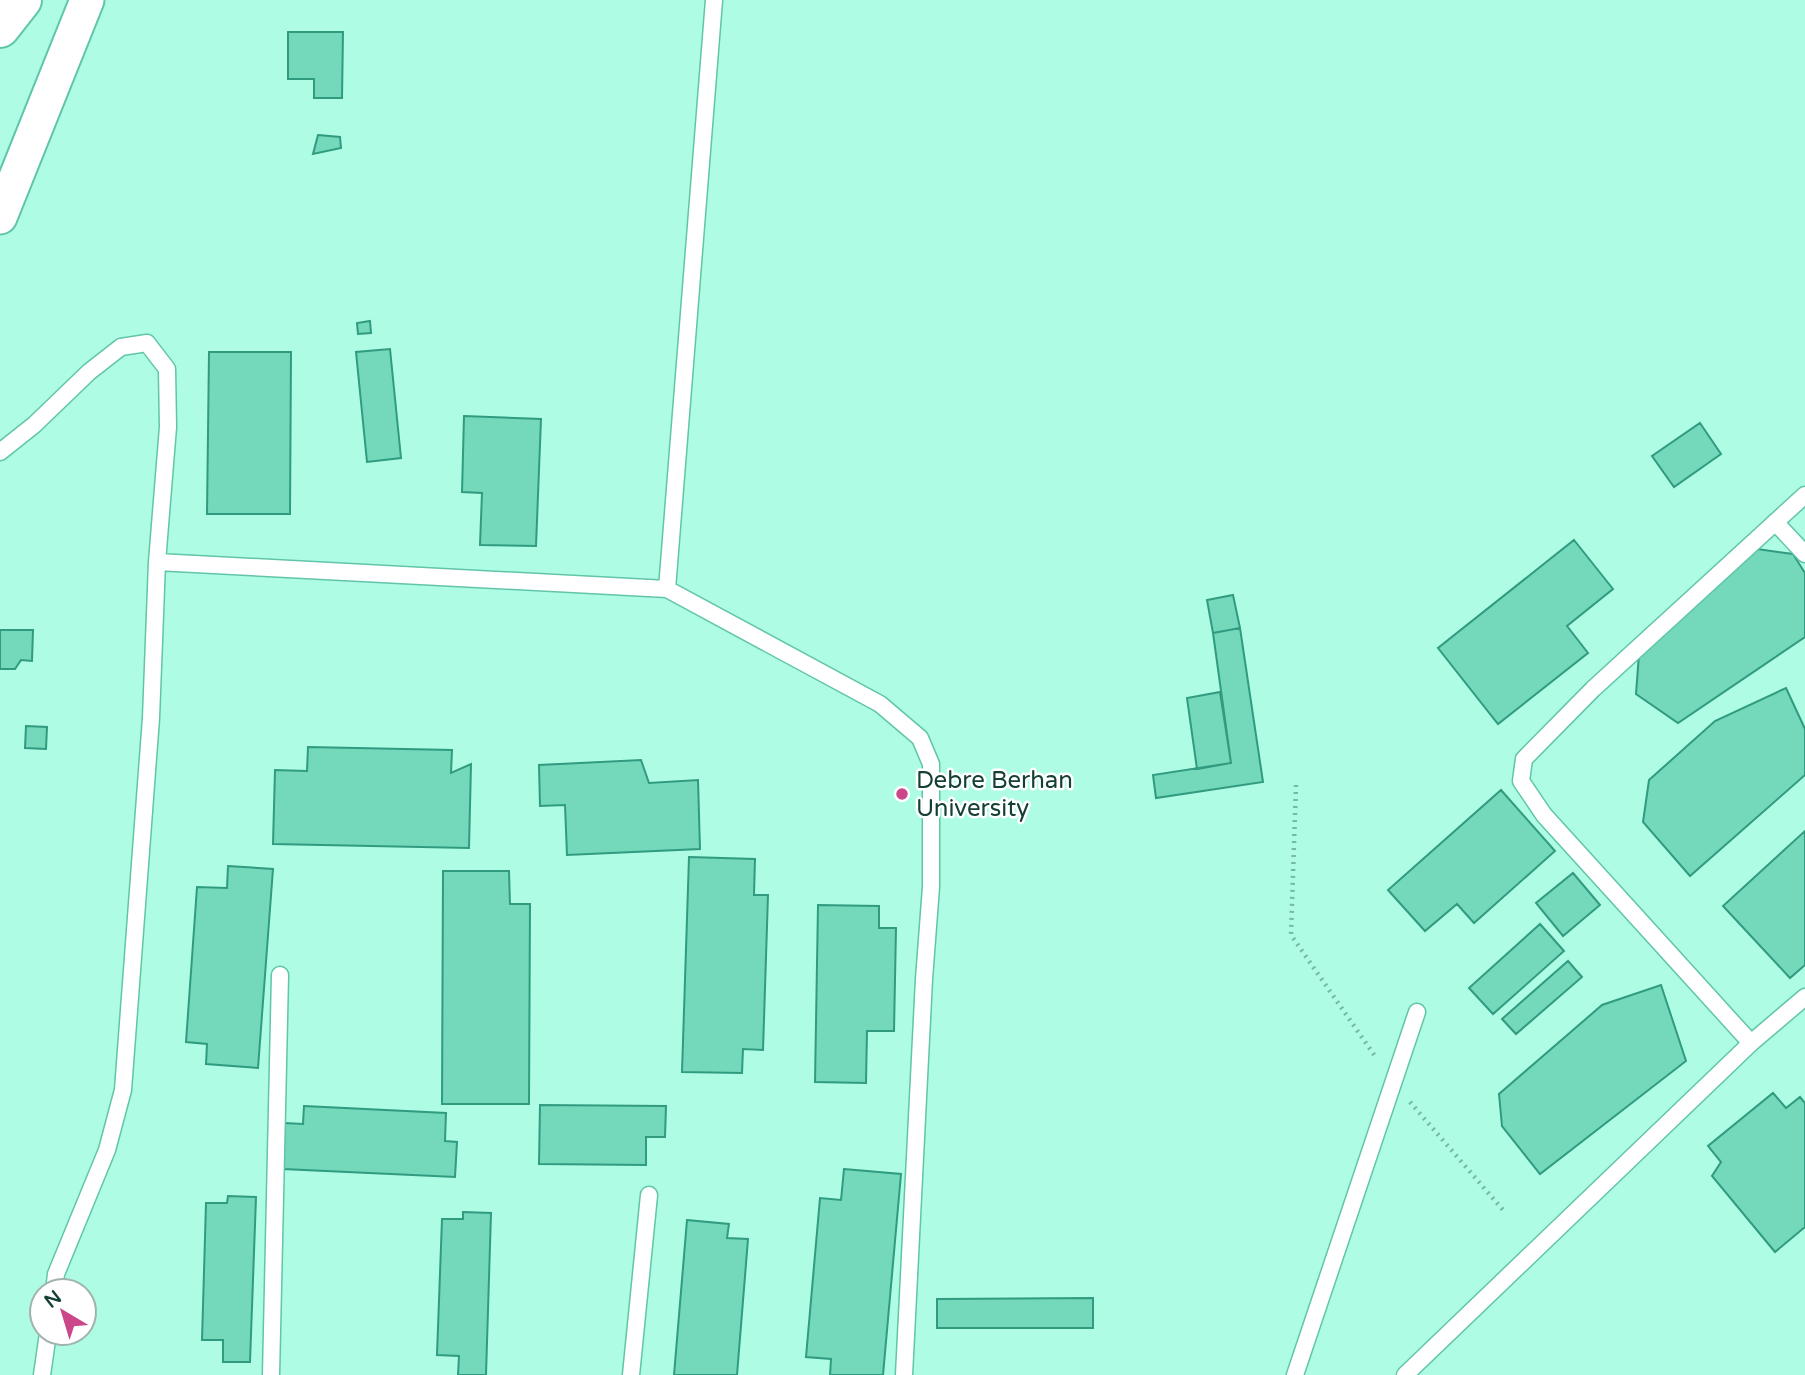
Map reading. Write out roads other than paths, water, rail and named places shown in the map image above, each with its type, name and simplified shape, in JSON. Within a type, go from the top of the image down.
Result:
[{"type":"main road","points":[[0,28],[22,0]]},
{"type":"street","points":[[0,218],[86,0]]},
{"type":"lane","points":[[667,589],[715,0]]},
{"type":"lane","points":[[0,452],[121,347],[147,343],[167,369],[168,427],[158,562],[151,718],[123,1090],[107,1150],[56,1277]]},
{"type":"lane","points":[[1751,1043],[1544,815],[1521,781],[1524,758],[1593,689],[1805,495]]},
{"type":"lane","points":[[1774,522],[1805,554]]},
{"type":"lane","points":[[158,562],[667,589],[880,704],[920,738],[931,764],[930,887],[904,1375]]},
{"type":"lane","points":[[271,1375],[280,975]]},
{"type":"lane","points":[[1405,1375],[1751,1043],[1805,997]]},
{"type":"lane","points":[[1295,1375],[1417,1012]]},
{"type":"lane","points":[[631,1375],[649,1195]]},
{"type":"lane","points":[[43,1375],[46,1347]]},
{"type":"place","name":"Debre Berhan University","points":[[902,794]]}]
